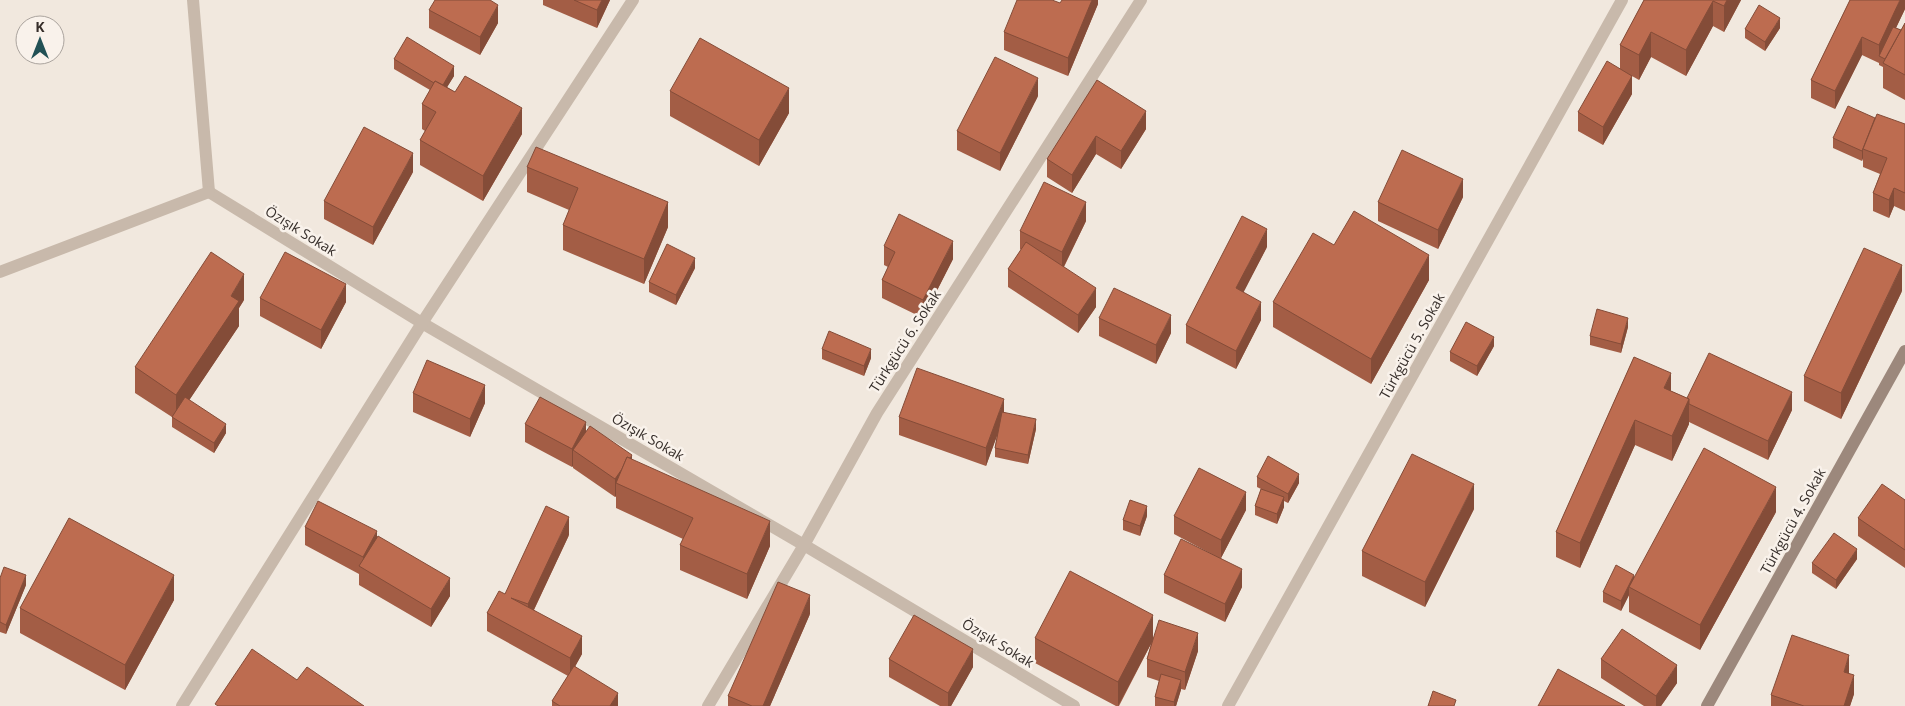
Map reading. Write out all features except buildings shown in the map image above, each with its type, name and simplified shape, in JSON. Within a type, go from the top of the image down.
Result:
[{"type":"main road","name":"Türkgücü 4. Sokak","points":[[1707,706],[1905,351]]},
{"type":"street","points":[[0,272],[209,192],[193,0]]},
{"type":"street","points":[[182,706],[422,323],[633,0]]},
{"type":"street","name":"Türkgücü 6. Sokak","points":[[708,706],[804,545],[877,413],[1141,0]]},
{"type":"street","name":"Türkgücü 5. Sokak","points":[[1228,706],[1622,0]]},
{"type":"street","name":"Özışık Sokak","points":[[209,192],[422,323],[804,545],[1074,706]]}]
